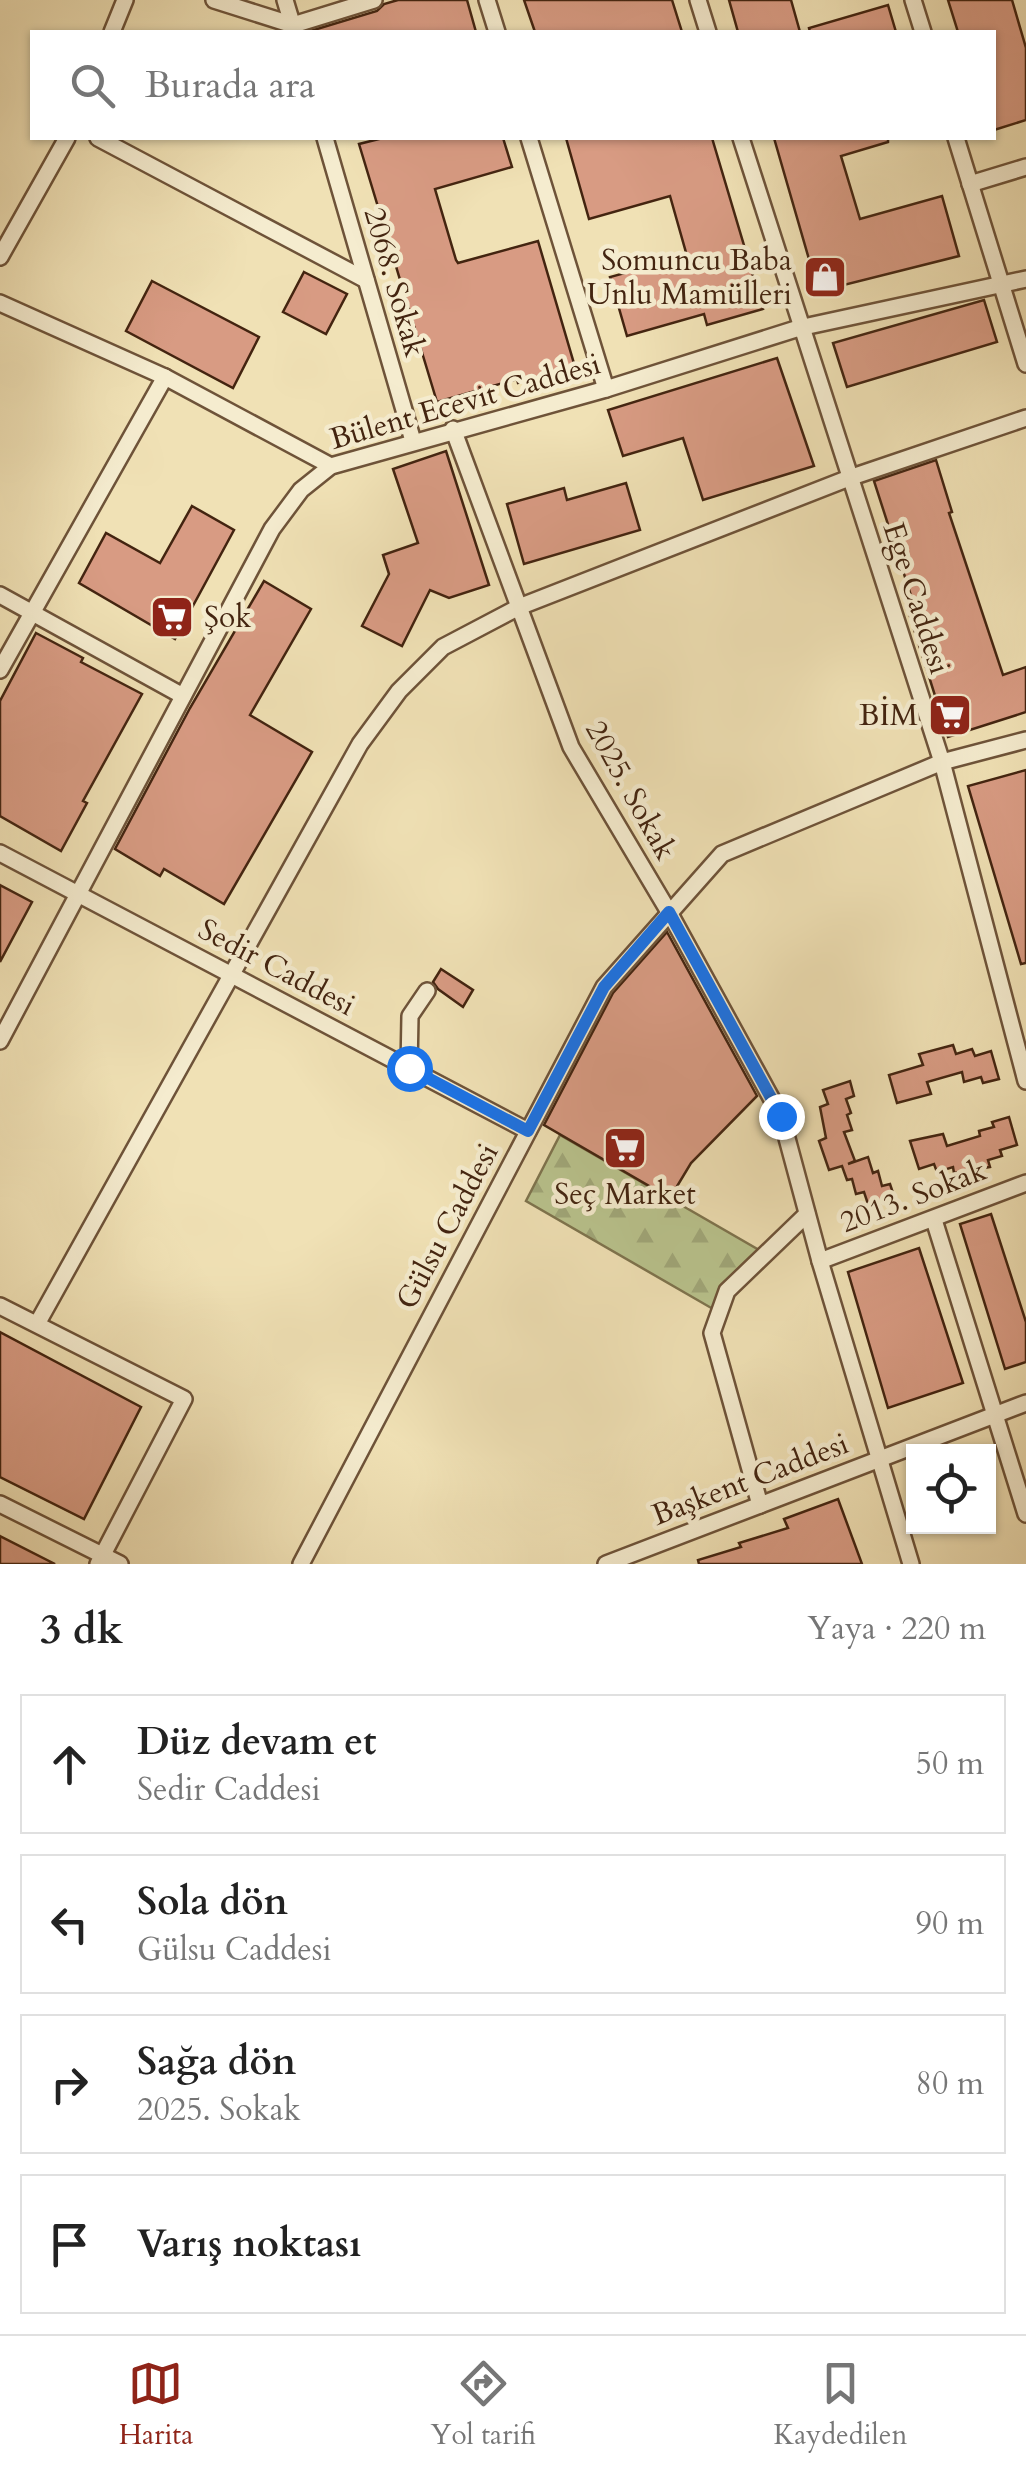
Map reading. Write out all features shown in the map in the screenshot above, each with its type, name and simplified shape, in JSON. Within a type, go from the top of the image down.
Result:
[{"type":"street","points":[[113,30],[125,0]]},
{"type":"street","points":[[214,0],[294,29],[374,0]]},
{"type":"street","points":[[285,0],[294,29]]},
{"type":"street","points":[[487,0],[496,30]]},
{"type":"street","points":[[698,0],[707,30]]},
{"type":"street","points":[[913,0],[922,30]]},
{"type":"street","points":[[0,256],[65,140]]},
{"type":"street","points":[[102,140],[366,280]]},
{"type":"street","name":"2068. Sokak","points":[[326,140],[413,441]]},
{"type":"street","points":[[530,140],[606,388]]},
{"type":"street","name":"Ege Caddesi","points":[[742,140],[942,762],[1026,1081]]},
{"type":"street","points":[[957,140],[1026,364]]},
{"type":"street","points":[[970,184],[1026,168]]},
{"type":"street","name":"Bülent Ecevit Caddesi","points":[[0,1041],[272,529],[302,490],[332,466],[800,328],[1026,279]]},
{"type":"street","points":[[0,303],[165,377],[332,466]]},
{"type":"street","points":[[0,670],[165,377]]},
{"type":"street","points":[[37,1324],[360,744],[399,691],[443,648],[518,608],[849,478],[1026,418]]},
{"type":"street","name":"2025. Sokak","points":[[453,430],[571,747],[669,912],[781,1116],[911,1564]]},
{"type":"street","points":[[0,595],[183,696]]},
{"type":"street","name":"Gülsu Caddesi","points":[[301,1564],[604,987],[669,912],[722,854],[942,762],[1026,740]]},
{"type":"street","name":"Sedir Caddesi","points":[[0,853],[528,1131]]},
{"type":"street","points":[[409,1068],[410,1016],[427,990]]},
{"type":"street","name":"2013. Sokak","points":[[820,1261],[1026,1183]]},
{"type":"street","points":[[760,1505],[712,1334],[726,1291],[807,1214]]},
{"type":"street","points":[[934,1220],[1026,1514]]},
{"type":"street","points":[[0,1306],[184,1399],[100,1559]]},
{"type":"street","name":"Başkent Caddesi","points":[[612,1563],[1026,1402]]},
{"type":"street","points":[[0,1504],[100,1559],[120,1564]]},
{"type":"green space","points":[[560,1135],[759,1250],[720,1286],[713,1309],[526,1201]]},
{"type":"building","points":[[398,0],[467,0],[475,30],[314,30],[377,11]]},
{"type":"building","points":[[524,0],[672,0],[681,30],[534,30]]},
{"type":"building","points":[[729,0],[791,0],[799,30],[737,30]]},
{"type":"building","points":[[948,0],[1012,0],[1026,48],[1026,120],[996,129],[996,30],[957,30]]},
{"type":"building","points":[[888,5],[895,30],[810,30]]},
{"type":"building","points":[[375,140],[504,140],[512,167],[435,189],[456,260],[458,263],[538,241],[575,367],[437,402],[359,144]]},
{"type":"building","points":[[567,140],[713,140],[763,309],[707,325],[704,314],[627,336],[610,277],[687,256],[670,196],[589,219]]},
{"type":"building","points":[[775,140],[888,140],[841,156],[860,219],[942,196],[959,256],[828,289],[815,280]]},
{"type":"building","points":[[304,272],[347,294],[326,334],[283,312]]},
{"type":"building","points":[[152,281],[259,337],[233,388],[126,331]]},
{"type":"building","points":[[984,300],[997,342],[847,387],[833,343]]},
{"type":"building","points":[[777,358],[814,466],[703,500],[683,438],[623,456],[608,410]]},
{"type":"building","points":[[446,451],[489,585],[449,598],[430,590],[402,646],[362,626],[389,574],[383,555],[418,543],[393,469]]},
{"type":"building","points":[[936,460],[952,512],[949,513],[1003,675],[1026,667],[1026,712],[948,737],[908,610],[915,608],[874,481]]},
{"type":"building","points":[[626,483],[640,530],[524,564],[507,504],[564,488],[567,500]]},
{"type":"building","points":[[192,506],[234,530],[175,639],[79,583],[106,533],[160,563]]},
{"type":"building","points":[[264,581],[311,609],[250,715],[312,752],[224,904],[164,869],[160,876],[115,849]]},
{"type":"building","points":[[36,633],[142,694],[83,801],[87,803],[61,851],[0,816],[0,701]]},
{"type":"building","points":[[1026,770],[1026,963],[1021,964],[968,786]]},
{"type":"building","points":[[0,885],[32,902],[0,962]]},
{"type":"building","points":[[667,932],[757,1096],[691,1163],[670,1198],[544,1125],[613,993]]},
{"type":"building","points":[[441,969],[473,990],[463,1007],[433,982]]},
{"type":"building","points":[[953,1045],[956,1054],[972,1049],[975,1056],[991,1051],[999,1079],[983,1083],[981,1077],[964,1082],[962,1072],[927,1082],[931,1094],[897,1103],[889,1075],[923,1065],[919,1054]]},
{"type":"building","points":[[850,1081],[854,1096],[846,1099],[852,1130],[844,1132],[855,1161],[848,1164],[868,1157],[873,1173],[878,1171],[882,1186],[890,1184],[895,1199],[869,1207],[864,1192],[856,1194],[852,1179],[847,1180],[842,1166],[829,1170],[819,1141],[826,1138],[820,1107],[828,1104],[823,1090]]},
{"type":"building","points":[[1009,1117],[1017,1145],[1000,1150],[1002,1156],[988,1160],[990,1167],[954,1173],[953,1167],[937,1172],[934,1164],[919,1169],[910,1141],[943,1134],[947,1146],[980,1136],[979,1131],[994,1127],[992,1122]]},
{"type":"building","points":[[991,1214],[1026,1322],[1026,1362],[1005,1369],[960,1224]]},
{"type":"building","points":[[919,1248],[963,1383],[888,1408],[848,1272]]},
{"type":"building","points":[[0,1332],[141,1407],[84,1519],[0,1477]]},
{"type":"building","points":[[838,1499],[862,1564],[699,1564],[698,1560],[741,1547],[739,1543],[788,1528],[784,1519]]},
{"type":"building","points":[[0,1536],[55,1564],[0,1564]]},
{"type":"place","name":"Somuncu Baba Unlu Mamülleri","points":[[825,277]]},
{"type":"place","name":"Şok","points":[[172,617]]},
{"type":"place","name":"BİM","points":[[950,715]]},
{"type":"place","name":"Seç Market","points":[[625,1148]]},
{"type":"route","points":[[409,1068],[528,1131],[604,987],[669,912],[781,1116]]}]
